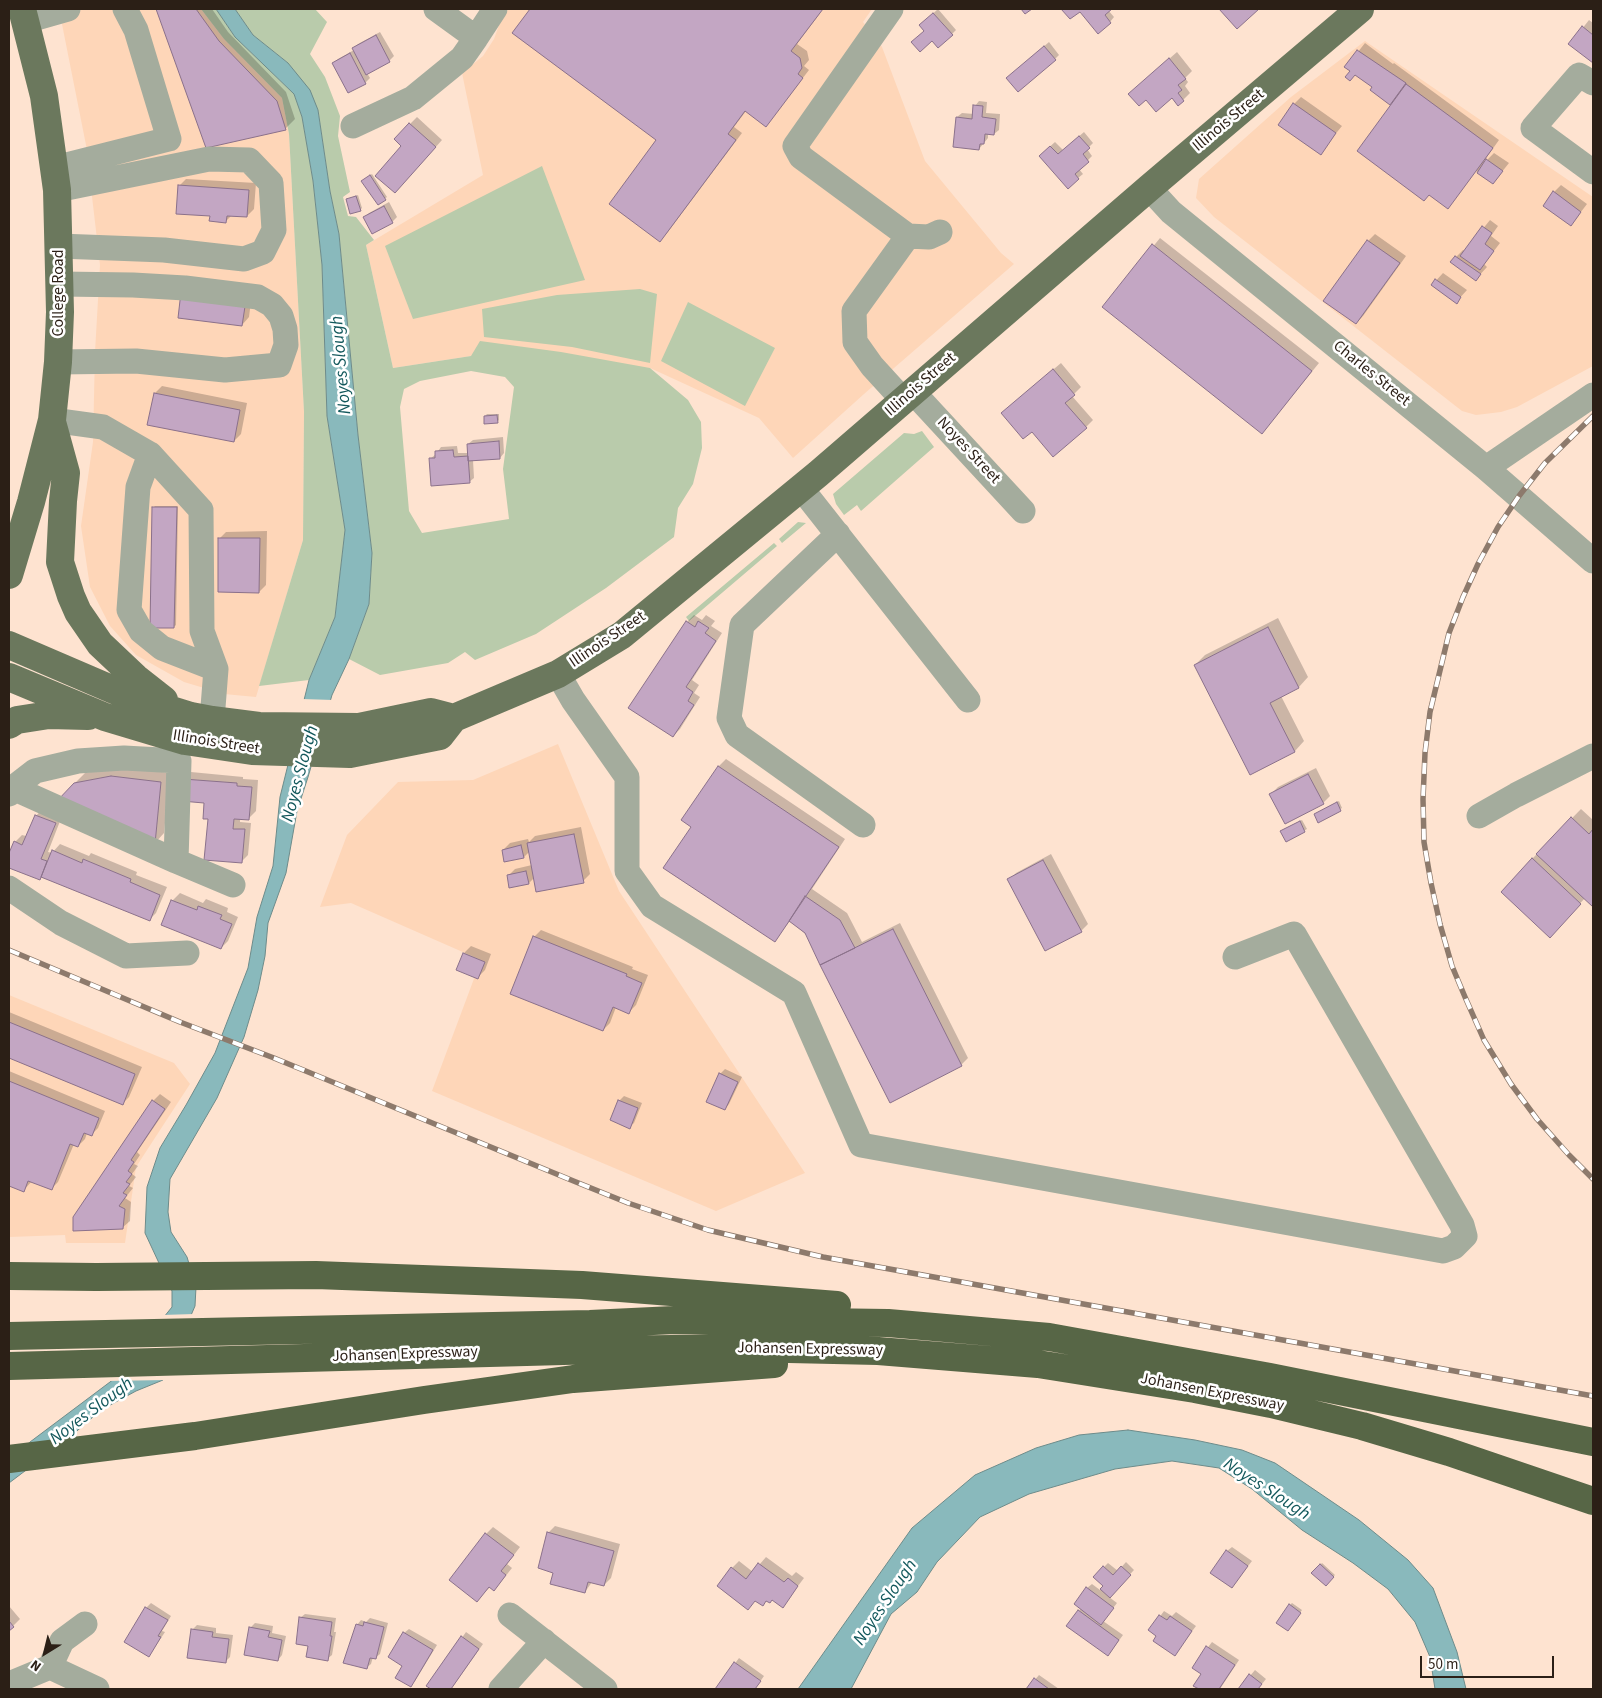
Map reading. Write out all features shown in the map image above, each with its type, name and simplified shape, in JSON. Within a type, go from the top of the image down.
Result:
[{"type":"highway","points":[[9,1276],[316,1275],[582,1285],[850,1306],[1049,1337]]},
{"type":"highway","name":"Johansen Expressway","points":[[9,1336],[218,1330],[590,1324],[674,1320],[888,1323],[1049,1337],[1270,1376],[1593,1442]]},
{"type":"highway","name":"Johansen Expressway","points":[[9,1366],[745,1348],[878,1351],[1038,1364],[1186,1387],[1272,1404],[1362,1426],[1440,1449],[1593,1502]]},
{"type":"highway","points":[[9,1458],[195,1436],[424,1400],[574,1379],[745,1367],[878,1351]]},
{"type":"main road","name":"Illinois Street","points":[[9,645],[130,697],[212,720],[256,739],[350,754],[440,736],[454,718],[558,674],[622,634],[801,488],[1360,9]]},
{"type":"main road","name":"College Road","points":[[9,575],[52,420],[58,362],[60,284],[56,179],[44,96],[24,15]]},
{"type":"main road","points":[[52,420],[66,473],[60,562],[71,596],[78,612],[100,644],[136,678],[179,712]]},
{"type":"main road","name":"Illinois Street","points":[[9,677],[182,751],[256,739],[359,727],[431,712],[454,718]]},
{"type":"main road","points":[[9,725],[17,720],[49,715],[72,714],[105,717]]},
{"type":"street","points":[[24,15],[68,9]]},
{"type":"street","points":[[56,179],[169,139],[136,30],[125,9]]},
{"type":"street","points":[[436,9],[476,38]]},
{"type":"street","points":[[352,126],[413,98],[462,58],[495,9]]},
{"type":"street","points":[[891,9],[795,146],[801,157],[908,236],[929,237],[940,232]]},
{"type":"street","points":[[1593,83],[1579,75],[1533,128],[1593,172]]},
{"type":"street","points":[[56,179],[209,159],[250,160],[272,183],[274,230],[263,252],[244,259],[164,250],[59,246]]},
{"type":"street","name":"Charles Street","points":[[1149,188],[1171,212],[1486,468],[1593,561]]},
{"type":"street","name":"Noyes Street","points":[[908,236],[854,311],[855,342],[872,366],[908,396],[1024,511]]},
{"type":"street","points":[[58,362],[136,361],[224,370],[279,365],[286,345],[285,329],[281,316],[272,305],[258,297],[185,288],[60,284]]},
{"type":"street","points":[[1486,468],[1593,395]]},
{"type":"street","points":[[52,420],[103,426],[150,454],[201,510],[202,631],[216,669],[212,720]]},
{"type":"street","points":[[150,454],[138,487],[129,610],[141,631],[162,648],[216,669]]},
{"type":"street","points":[[801,488],[968,700]]},
{"type":"street","points":[[838,534],[742,625],[729,718],[737,735],[863,825]]},
{"type":"street","points":[[558,674],[573,700],[627,777],[626,871],[652,906],[794,994],[861,1145],[1443,1251],[1454,1247],[1465,1236],[1462,1225],[1294,934],[1235,957]]},
{"type":"street","points":[[176,861],[182,751],[78,761],[35,772],[11,791],[176,861],[233,885]]},
{"type":"street","points":[[1479,816],[1516,794],[1593,756]]},
{"type":"street","points":[[9,888],[61,924],[126,956],[187,953]]},
{"type":"street","points":[[510,1615],[605,1689]]},
{"type":"street","points":[[9,1684],[50,1667],[62,1641],[85,1624]]},
{"type":"street","points":[[501,1689],[544,1641]]},
{"type":"street","points":[[50,1667],[97,1689]]},
{"type":"shaded area","points":[[59,9],[201,9],[224,39],[282,98],[289,134],[304,412],[303,540],[256,697],[224,694],[184,682],[136,655],[110,626],[90,587],[81,526],[93,442],[95,352],[100,265],[86,145]]},
{"type":"shaded area","points":[[509,9],[872,9],[863,22],[882,47],[925,161],[1001,253],[1014,264],[793,458],[759,418],[650,368],[471,356],[393,368],[366,245],[483,175],[462,73],[483,56],[494,39],[502,17]]},
{"type":"shaded area","points":[[1365,41],[1593,197],[1593,366],[1517,407],[1501,412],[1476,415],[1462,411],[1214,217],[1196,198],[1199,179],[1291,97]]},
{"type":"shaded area","points":[[558,744],[619,891],[805,1173],[716,1211],[432,1091],[481,960],[351,903],[320,907],[347,835],[398,782],[473,780]]},
{"type":"shaded area","points":[[9,995],[174,1063],[190,1084],[136,1167],[125,1243],[66,1243],[65,1235],[9,1237]]},
{"type":"green space","points":[[201,9],[216,9],[235,37],[294,94],[302,117],[313,181],[322,265],[327,416],[345,530],[335,617],[309,680],[259,686],[303,540],[304,412],[289,134],[282,98],[224,39]]},
{"type":"green space","points":[[235,9],[315,9],[327,22],[310,54],[325,77],[340,116],[338,136],[350,192],[343,197],[348,216],[356,217],[374,240],[366,245],[393,368],[471,356],[480,341],[561,352],[650,368],[688,400],[701,422],[702,448],[693,484],[678,508],[674,537],[606,588],[536,634],[475,660],[465,652],[448,663],[380,675],[349,659],[369,604],[372,553],[358,435],[339,234],[330,191],[318,110],[288,63],[253,35]],"holes":[[[471,371],[505,377],[514,387],[503,469],[509,519],[422,533],[409,511],[400,407],[404,389],[420,381]]]},
{"type":"green space","points":[[542,166],[585,280],[413,319],[385,246]]},
{"type":"green space","points":[[640,289],[657,294],[650,363],[572,347],[484,337],[482,309],[557,295]]},
{"type":"green space","points":[[688,302],[775,348],[745,406],[661,361]]},
{"type":"green space","points":[[922,431],[934,447],[861,511],[857,505],[844,515],[836,504],[833,494],[904,433],[914,434]]},
{"type":"green space","points":[[798,522],[806,523],[782,543],[779,539]]},
{"type":"green space","points":[[774,543],[777,546],[689,621],[686,617]]},
{"type":"water","name":"Noyes Slough","points":[[216,9],[235,9],[253,35],[288,63],[310,90],[318,110],[330,191],[339,234],[358,435],[372,553],[369,604],[349,659],[332,695],[297,811],[286,873],[268,923],[265,956],[258,990],[244,1037],[217,1098],[170,1179],[168,1212],[171,1232],[187,1257],[196,1287],[195,1306],[163,1380],[136,1391],[101,1410],[70,1437],[9,1483],[9,1461],[30,1442],[114,1379],[172,1307],[172,1291],[145,1233],[147,1187],[160,1148],[215,1053],[248,968],[257,917],[273,866],[280,797],[309,680],[335,617],[345,530],[327,416],[322,265],[313,181],[302,117],[294,94],[235,37]]},
{"type":"water","name":"Noyes Slough","points":[[1128,1430],[1195,1440],[1242,1450],[1275,1463],[1359,1520],[1408,1560],[1433,1588],[1457,1652],[1466,1689],[1435,1689],[1430,1657],[1415,1622],[1388,1589],[1353,1563],[1302,1530],[1252,1489],[1219,1468],[1172,1461],[1115,1469],[1029,1494],[980,1517],[937,1562],[917,1592],[891,1614],[851,1689],[798,1689],[912,1528],[975,1475],[1036,1448],[1079,1435]]},
{"type":"pier","points":[[302,699],[333,700],[314,767],[286,765]]},
{"type":"pier","points":[[194,1314],[166,1380],[107,1381],[112,1378],[162,1315]]},
{"type":"building","points":[[156,9],[196,9],[219,41],[277,101],[286,130],[206,148]]},
{"type":"building","points":[[530,9],[823,9],[791,51],[800,58],[802,68],[798,74],[803,78],[766,127],[745,111],[728,134],[736,140],[660,242],[609,204],[656,140],[512,33]]},
{"type":"building","points":[[1021,9],[1032,9],[1025,14]]},
{"type":"building","points":[[1061,9],[1112,9],[1105,15],[1111,23],[1098,34],[1080,12],[1070,19]]},
{"type":"building","points":[[1219,9],[1259,9],[1237,29]]},
{"type":"building","points":[[933,13],[953,35],[938,48],[932,41],[920,52],[911,42],[924,31],[919,25]]},
{"type":"building","points":[[1582,26],[1593,35],[1593,63],[1568,44]]},
{"type":"building","points":[[376,35],[390,62],[366,75],[352,48]]},
{"type":"building","points":[[1044,46],[1056,60],[1018,92],[1006,78]]},
{"type":"building","points":[[1357,50],[1406,83],[1390,105],[1370,90],[1372,87],[1355,75],[1350,81],[1345,77],[1350,71],[1344,67]]},
{"type":"building","points":[[350,53],[366,84],[348,93],[332,63]]},
{"type":"building","points":[[1169,58],[1186,79],[1178,85],[1182,90],[1178,93],[1184,101],[1178,106],[1172,98],[1156,112],[1146,100],[1139,106],[1128,94]]},
{"type":"building","points":[[1406,84],[1493,148],[1448,209],[1429,195],[1424,201],[1357,151]]},
{"type":"building","points":[[1293,103],[1336,133],[1321,155],[1278,125]]},
{"type":"building","points":[[973,105],[983,106],[982,117],[996,119],[994,135],[985,134],[984,144],[980,144],[979,150],[953,147],[956,117],[972,119]]},
{"type":"building","points":[[409,123],[436,147],[395,193],[375,176],[401,146],[394,139]]},
{"type":"building","points":[[1079,136],[1090,148],[1083,154],[1089,162],[1075,174],[1079,179],[1068,189],[1039,156],[1050,146],[1058,154]]},
{"type":"building","points":[[1486,159],[1503,171],[1493,184],[1477,173]]},
{"type":"building","points":[[370,175],[386,200],[378,205],[361,181]]},
{"type":"building","points":[[178,185],[249,190],[247,217],[227,216],[226,223],[209,221],[210,216],[176,214]]},
{"type":"building","points":[[1553,191],[1581,212],[1571,226],[1543,206]]},
{"type":"building","points":[[356,196],[361,211],[350,214],[346,199]]},
{"type":"building","points":[[384,206],[393,223],[372,234],[363,217]]},
{"type":"building","points":[[1482,226],[1492,233],[1485,244],[1494,251],[1480,270],[1460,256]]},
{"type":"building","points":[[1367,240],[1400,263],[1356,324],[1323,301]]},
{"type":"building","points":[[1152,244],[1312,371],[1262,434],[1102,307]]},
{"type":"building","points":[[1455,256],[1481,274],[1476,281],[1450,262]]},
{"type":"building","points":[[1435,279],[1461,297],[1457,304],[1431,285]]},
{"type":"building","points":[[181,292],[246,300],[242,326],[178,318]]},
{"type":"building","points":[[1053,369],[1075,395],[1065,403],[1087,428],[1053,457],[1032,432],[1023,439],[1001,413]]},
{"type":"building","points":[[154,393],[240,410],[234,442],[147,425]]},
{"type":"building","points":[[497,415],[498,423],[484,424],[484,416]]},
{"type":"building","points":[[499,441],[500,459],[468,461],[467,444]]},
{"type":"building","points":[[453,450],[454,457],[468,456],[470,483],[431,486],[429,458],[435,458],[435,451]]},
{"type":"building","points":[[152,507],[177,507],[174,628],[150,628]]},
{"type":"building","points":[[218,538],[260,538],[259,593],[218,592]]},
{"type":"building","points":[[686,621],[695,627],[698,621],[709,628],[705,633],[716,641],[686,687],[693,692],[688,701],[694,705],[673,737],[628,708]]},
{"type":"building","points":[[1268,627],[1299,688],[1270,703],[1295,752],[1250,775],[1194,665]]},
{"type":"building","points":[[718,766],[839,847],[775,942],[663,868],[691,827],[681,820]]},
{"type":"building","points":[[1308,774],[1324,804],[1285,824],[1269,794]]},
{"type":"building","points":[[111,776],[161,782],[155,844],[56,802],[74,783]]},
{"type":"building","points":[[183,779],[237,783],[237,786],[252,787],[249,820],[234,819],[233,829],[245,829],[242,863],[204,860],[208,819],[203,819],[204,803],[181,801]]},
{"type":"building","points":[[1337,802],[1341,811],[1318,823],[1314,814]]},
{"type":"building","points":[[35,815],[56,823],[41,859],[47,861],[40,880],[9,868],[9,853],[14,841],[22,845]]},
{"type":"building","points":[[1571,817],[1589,834],[1593,829],[1593,907],[1536,854]]},
{"type":"building","points":[[1300,821],[1305,832],[1286,842],[1280,831]]},
{"type":"building","points":[[574,834],[584,883],[536,892],[527,843]]},
{"type":"building","points":[[521,845],[524,858],[504,862],[502,850]]},
{"type":"building","points":[[52,850],[82,863],[83,859],[131,879],[130,882],[160,895],[150,921],[41,877]]},
{"type":"building","points":[[1532,858],[1581,904],[1550,938],[1501,892]]},
{"type":"building","points":[[1043,860],[1082,932],[1045,951],[1007,879]]},
{"type":"building","points":[[526,871],[529,884],[509,888],[507,875]]},
{"type":"building","points":[[805,896],[840,920],[855,948],[820,965],[805,933],[789,921]]},
{"type":"building","points":[[171,900],[197,910],[198,906],[222,915],[220,919],[232,924],[221,949],[161,925]]},
{"type":"building","points":[[893,929],[962,1066],[890,1103],[820,965]]},
{"type":"building","points":[[533,936],[627,974],[626,976],[642,983],[629,1014],[613,1007],[603,1031],[510,994]]},
{"type":"building","points":[[463,953],[485,962],[478,979],[456,970]]},
{"type":"building","points":[[9,1022],[135,1074],[123,1105],[9,1058]]},
{"type":"building","points":[[719,1073],[738,1082],[725,1110],[706,1102]]},
{"type":"building","points":[[9,1081],[99,1118],[92,1136],[84,1133],[78,1147],[70,1144],[52,1190],[28,1181],[24,1192],[9,1186]]},
{"type":"building","points":[[152,1100],[165,1109],[131,1160],[134,1162],[128,1171],[132,1174],[126,1182],[130,1184],[123,1193],[127,1195],[119,1206],[125,1209],[123,1229],[73,1231],[73,1217]]},
{"type":"building","points":[[618,1100],[638,1108],[630,1129],[610,1120]]},
{"type":"building","points":[[547,1532],[614,1551],[604,1586],[588,1582],[585,1593],[550,1584],[553,1573],[538,1568]]},
{"type":"building","points":[[485,1533],[514,1555],[501,1571],[506,1575],[494,1591],[489,1587],[477,1602],[449,1580]]},
{"type":"building","points":[[1226,1550],[1248,1566],[1232,1588],[1210,1573]]},
{"type":"building","points":[[758,1563],[784,1582],[788,1578],[798,1586],[783,1608],[772,1600],[770,1603],[766,1601],[763,1606],[755,1601],[748,1610],[717,1586],[731,1567],[746,1579]]},
{"type":"building","points":[[1320,1564],[1334,1577],[1326,1586],[1311,1573]]},
{"type":"building","points":[[1103,1566],[1113,1575],[1121,1566],[1131,1575],[1110,1598],[1100,1589],[1103,1586],[1093,1577]]},
{"type":"building","points":[[1086,1587],[1114,1608],[1101,1625],[1074,1604]]},
{"type":"building","points":[[1289,1604],[1301,1613],[1288,1631],[1276,1623]]},
{"type":"building","points":[[145,1607],[168,1620],[158,1636],[161,1637],[149,1657],[124,1642]]},
{"type":"building","points":[[1078,1610],[1119,1640],[1108,1656],[1066,1626]]},
{"type":"building","points":[[1159,1615],[1167,1620],[1170,1616],[1192,1631],[1175,1656],[1153,1641],[1156,1636],[1148,1630]]},
{"type":"building","points":[[299,1617],[332,1622],[328,1661],[306,1657],[308,1646],[296,1644]]},
{"type":"building","points":[[9,1621],[14,1627],[9,1631]]},
{"type":"building","points":[[364,1622],[384,1627],[376,1659],[370,1658],[367,1669],[343,1663],[356,1624],[363,1626]]},
{"type":"building","points":[[249,1627],[270,1631],[268,1637],[282,1640],[278,1661],[244,1655]]},
{"type":"building","points":[[191,1629],[213,1632],[212,1637],[229,1639],[226,1663],[187,1658]]},
{"type":"building","points":[[403,1632],[433,1650],[411,1687],[395,1678],[402,1666],[388,1657]]},
{"type":"building","points":[[461,1636],[479,1649],[451,1689],[431,1689],[426,1686]]},
{"type":"building","points":[[1206,1646],[1235,1665],[1219,1689],[1199,1689],[1193,1686],[1201,1674],[1192,1668]]},
{"type":"building","points":[[734,1662],[761,1681],[755,1689],[715,1689]]},
{"type":"building","points":[[1249,1674],[1262,1684],[1258,1689],[1238,1689]]},
{"type":"building","points":[[1034,1678],[1049,1689],[1026,1689]]},
{"type":"railway","points":[[1593,416],[1545,463],[1519,496],[1498,527],[1463,597],[1449,633],[1430,712],[1425,753],[1423,799],[1424,842],[1440,924],[1452,966],[1484,1040],[1511,1084],[1537,1119],[1593,1179]]},
{"type":"railway","points":[[9,950],[180,1022],[274,1058],[628,1203],[708,1230],[823,1257],[1593,1396]]}]
